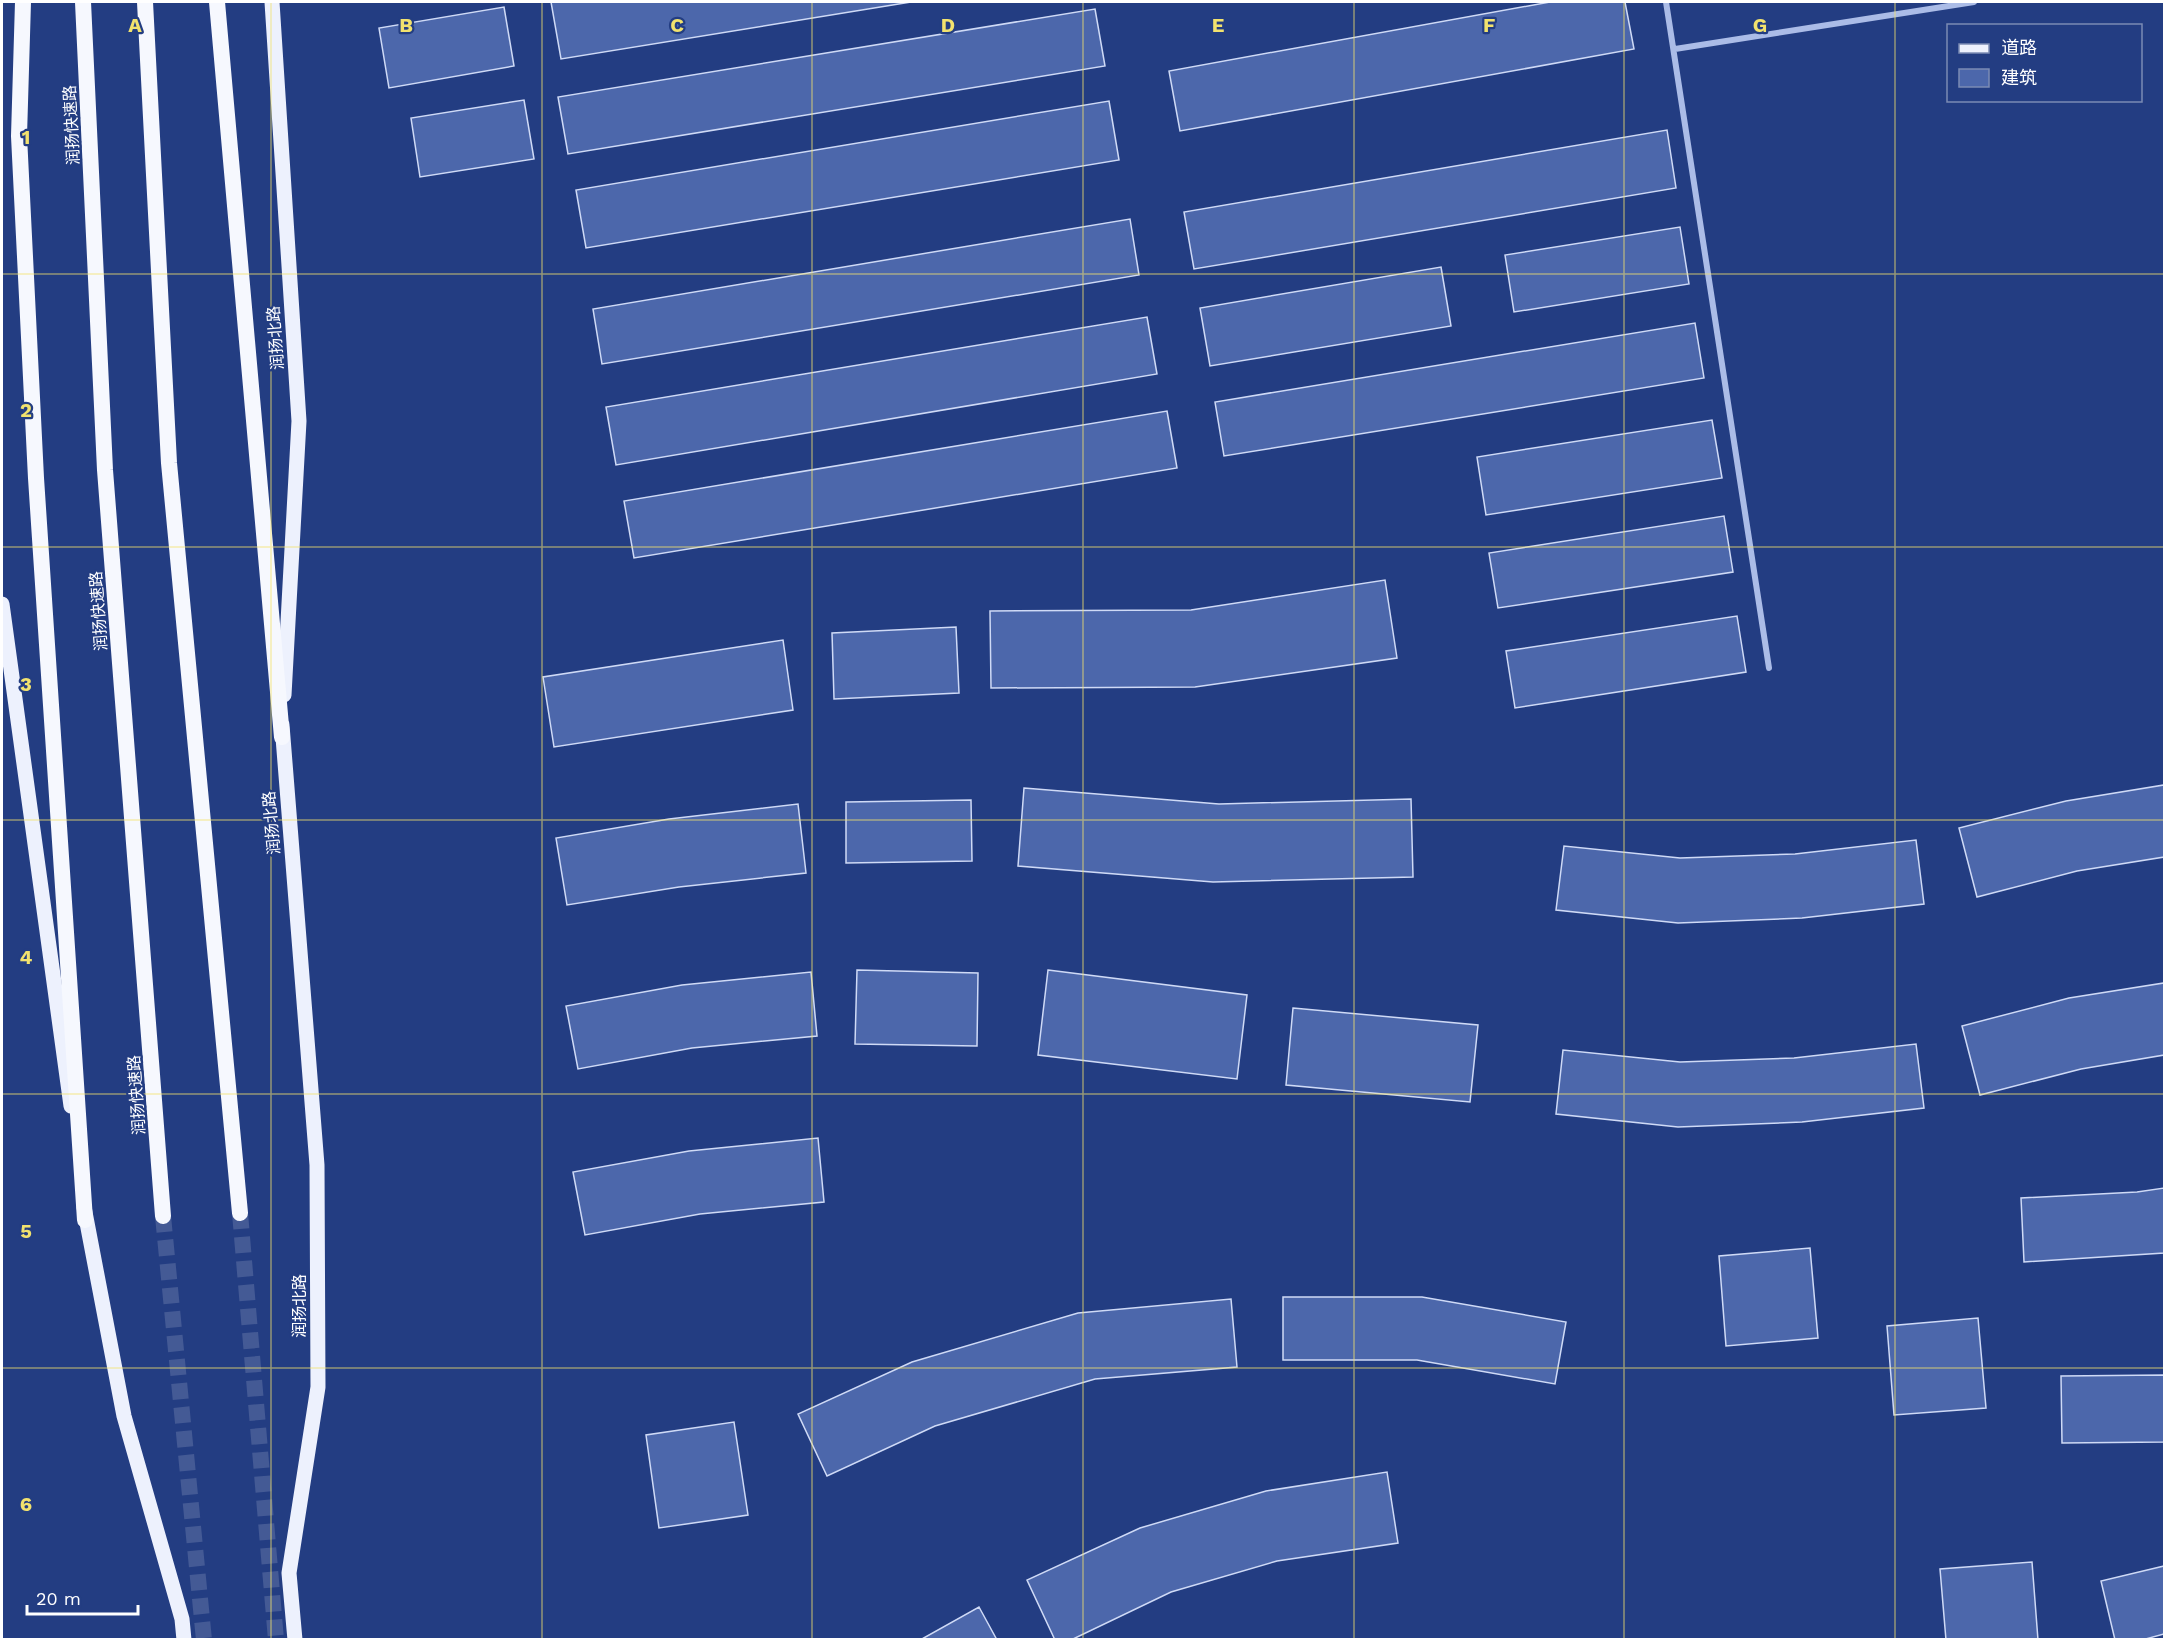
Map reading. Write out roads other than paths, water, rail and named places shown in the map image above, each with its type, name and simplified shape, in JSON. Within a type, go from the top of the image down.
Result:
[{"type":"highway","points":[[23,2],[19,136],[36,478],[85,1220]]},
{"type":"highway","name":"润扬快速路","points":[[83,2],[105,470],[163,1216]]},
{"type":"highway","points":[[145,2],[169,463],[240,1213]]},
{"type":"highway","points":[[217,2],[282,737]]},
{"type":"main road","name":"润扬北路","points":[[272,2],[299,421],[282,737],[316,1165],[318,1387],[290,1573],[295,1640]]},
{"type":"main road","points":[[2,604],[85,1220],[124,1416],[182,1619],[184,1640]]},
{"type":"street","points":[[1666,2],[1769,668]]},
{"type":"street","points":[[1675,49],[1974,2]]},
{"type":"tunnel","points":[[240,1213],[276,1640]]},
{"type":"tunnel","points":[[163,1216],[204,1640]]}]
